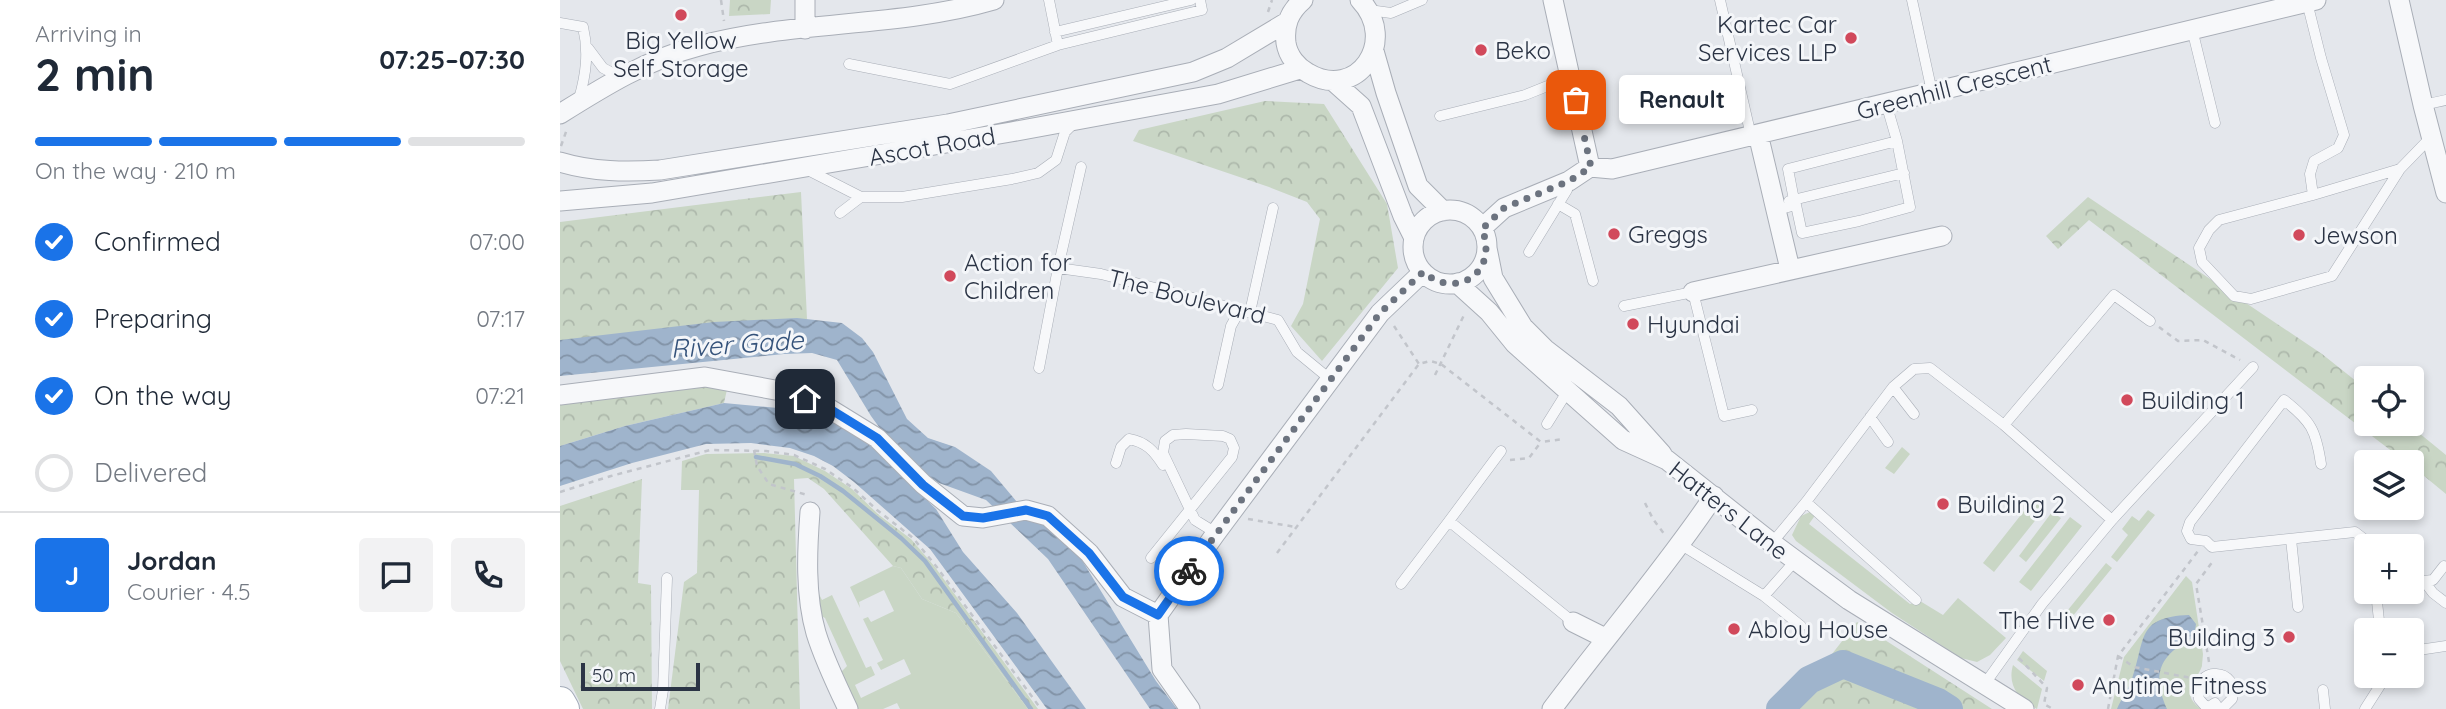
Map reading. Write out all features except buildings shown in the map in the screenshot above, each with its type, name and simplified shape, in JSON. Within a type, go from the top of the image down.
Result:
[{"type":"main road","points":[[560,702],[564,709]]},
{"type":"street","points":[[805,0],[805,29]]},
{"type":"street","points":[[560,114],[621,78],[673,54],[698,46],[805,29],[922,15],[995,0]]},
{"type":"street","points":[[1303,0],[1294,8],[1287,22],[1287,48],[1300,69],[1317,79],[1333,81],[1360,71],[1374,51],[1377,40],[1375,24],[1365,5]]},
{"type":"street","points":[[1482,229],[1504,208],[1569,181],[1591,167],[1553,0]]},
{"type":"street","points":[[2399,0],[2423,106],[2445,185]]},
{"type":"street","name":"Greenhill Crescent","points":[[1591,167],[1612,169],[2312,1]]},
{"type":"street","name":"Ascot Road","points":[[560,162],[593,170],[660,170],[948,124],[1193,72],[1227,58],[1287,22]]},
{"type":"street","points":[[1374,51],[1385,93],[1418,186],[1443,211]]},
{"type":"street","name":"Ascot Road","points":[[560,201],[652,193],[804,169],[1218,94],[1300,69]]},
{"type":"street","points":[[1333,81],[1361,106],[1414,238],[1414,255],[1423,272],[1442,283],[1457,283],[1473,276],[1480,268],[1487,248]]},
{"type":"street","points":[[1755,135],[1790,269]]},
{"type":"street","points":[[1414,238],[1424,220],[1443,211],[1454,210],[1475,219],[1482,229],[1493,278],[1523,327],[1551,354],[1619,406],[1667,460]]},
{"type":"street","points":[[1693,292],[1942,236]]},
{"type":"street","points":[[1190,709],[1162,668],[1158,615],[1380,313],[1423,272]]},
{"type":"street","name":"Hatters Lane","points":[[1457,283],[1489,312],[1515,344],[1623,440],[1667,460],[1849,600],[2024,709]]},
{"type":"street","points":[[560,395],[705,377],[786,392],[825,406],[877,438],[923,485],[963,516],[983,518],[1026,510],[1048,516],[1089,553],[1123,597],[1158,615]]},
{"type":"street","points":[[1552,709],[1714,496]]},
{"type":"street","points":[[810,512],[807,551],[815,630],[829,670],[848,709]]},
{"type":"street","points":[[1573,622],[1605,638]]},
{"type":"lane","points":[[1049,0],[1058,45]]},
{"type":"lane","points":[[1055,32],[1191,0]]},
{"type":"lane","points":[[849,64],[950,84],[1058,45],[1202,10],[1200,0]]},
{"type":"lane","points":[[1365,5],[1391,13],[1422,0]]},
{"type":"lane","points":[[1720,0],[1755,135]]},
{"type":"lane","points":[[1912,0],[1932,92]]},
{"type":"lane","points":[[2312,1],[2320,58],[2344,135],[2338,148],[2314,161],[2310,174],[2313,195]]},
{"type":"lane","points":[[560,23],[583,27],[588,48],[579,102]]},
{"type":"lane","points":[[2192,29],[2216,123]]},
{"type":"lane","points":[[588,48],[603,68],[621,78]]},
{"type":"lane","points":[[1440,116],[1525,95],[1570,77]]},
{"type":"lane","points":[[2423,106],[2446,100]]},
{"type":"lane","points":[[1886,103],[1897,141],[1910,207],[1802,233],[1788,169],[1897,141]]},
{"type":"lane","points":[[804,169],[861,197],[902,198],[1038,173],[1056,160],[1065,132],[1075,120]]},
{"type":"lane","points":[[2400,169],[2219,220],[2209,230],[2199,248],[2202,262],[2234,296],[2251,299],[2332,276],[2400,169],[2431,136]]},
{"type":"lane","points":[[1040,368],[1058,268],[1081,166]]},
{"type":"lane","points":[[1776,208],[1904,173]]},
{"type":"lane","points":[[1529,252],[1567,190],[1569,181]]},
{"type":"lane","points":[[840,213],[861,197]]},
{"type":"lane","points":[[1558,204],[1575,214],[1593,281]]},
{"type":"lane","points":[[1218,385],[1231,326],[1245,311],[1273,208]]},
{"type":"lane","name":"The Boulevard","points":[[1058,268],[1101,274],[1278,320],[1297,352],[1331,380]]},
{"type":"lane","points":[[1624,306],[1693,292],[1724,416],[1752,410]]},
{"type":"lane","points":[[2004,425],[2114,295],[2150,321]]},
{"type":"lane","points":[[1984,685],[2042,604],[2112,520],[2253,367]]},
{"type":"lane","points":[[1772,543],[1893,387],[1914,369],[1930,368],[2004,425],[2112,520]]},
{"type":"lane","points":[[1893,387],[1914,414]]},
{"type":"lane","points":[[1547,424],[1567,393]]},
{"type":"lane","points":[[2321,464],[2317,436],[2312,426],[2306,417],[2284,400],[2190,522],[2187,531],[2191,539],[2209,544],[2355,532],[2358,534]]},
{"type":"lane","points":[[1870,417],[1888,442]]},
{"type":"lane","points":[[1150,558],[1232,457],[1234,449],[1230,439],[1223,436],[1186,434],[1173,435],[1165,441],[1163,453],[1183,498]]},
{"type":"lane","points":[[1116,463],[1121,447],[1129,439],[1142,442],[1155,453],[1195,520],[1216,533]]},
{"type":"lane","points":[[1401,584],[1501,451]]},
{"type":"lane","points":[[1806,502],[1916,600]]},
{"type":"lane","points":[[1449,521],[1573,622]]},
{"type":"lane","points":[[2291,539],[2298,607]]},
{"type":"lane","points":[[1680,544],[1764,596],[1801,626]]},
{"type":"lane","points":[[1764,596],[1795,561]]},
{"type":"lane","points":[[2424,581],[2433,580],[2444,566]]},
{"type":"lane","points":[[660,709],[667,578]]},
{"type":"lane","points":[[2424,581],[2433,593],[2446,603]]},
{"type":"lane","points":[[2424,649],[2446,646]]},
{"type":"lane","points":[[2365,709],[2378,688]]},
{"type":"lane","points":[[2323,690],[2325,709]]},
{"type":"path","points":[[722,0],[726,31]]},
{"type":"path","points":[[1435,375],[1472,297]]},
{"type":"path","points":[[1380,313],[1390,321],[1419,364]]},
{"type":"path","points":[[2150,321],[2178,341],[2203,340],[2253,367]]},
{"type":"path","points":[[1276,553],[1419,364],[1430,361],[1441,364],[1541,442],[1564,439]]},
{"type":"path","points":[[1492,463],[1529,458],[1541,442]]},
{"type":"path","points":[[754,450],[757,466],[769,484],[815,497],[810,512]]},
{"type":"path","points":[[1645,502],[1653,519],[1667,537],[1680,544]]},
{"type":"path","points":[[1232,512],[1241,518],[1296,527]]},
{"type":"path","points":[[2108,709],[2118,656],[2209,544]]},
{"type":"path","points":[[2205,669],[2210,663],[2196,584],[2213,563],[2209,544]]},
{"type":"path","points":[[2010,648],[2046,688],[2044,704],[2053,709]]},
{"type":"path","points":[[2118,656],[2134,667],[2196,680]]},
{"type":"green space","points":[[730,0],[771,0],[770,14],[729,16]]},
{"type":"green space","points":[[1265,101],[1324,104],[1387,204],[1398,268],[1322,361],[1291,326],[1303,304],[1320,219],[1307,202],[1133,141],[1139,130]]},
{"type":"green space","points":[[801,192],[807,319],[560,344],[560,222]]},
{"type":"green space","points":[[2088,197],[2322,354],[2354,379],[2354,422],[2089,220],[2058,249],[2046,236]]},
{"type":"green space","points":[[728,385],[724,403],[625,426],[560,446],[560,398]]},
{"type":"green space","points":[[2372,436],[2423,436],[2446,455],[2446,494],[2424,476],[2424,450],[2390,450]]},
{"type":"green space","points":[[1902,447],[1910,454],[1894,474],[1885,468]]},
{"type":"green space","points":[[764,453],[794,456],[825,471],[852,489],[879,515],[911,539],[935,567],[1038,709],[1028,709],[956,613],[922,599],[901,568],[893,566],[824,489],[808,478],[794,479],[800,709],[668,709],[684,582],[697,573],[699,490],[681,490],[682,461],[706,454]]},
{"type":"green space","points":[[642,479],[638,583],[651,585],[652,709],[583,709],[560,661],[560,506]]},
{"type":"green space","points":[[2035,497],[2046,507],[1994,572],[1983,563]]},
{"type":"green space","points":[[2148,510],[2155,515],[2117,562],[2111,557],[2128,535],[2122,529],[2132,516],[2139,521]]},
{"type":"green space","points":[[1810,512],[1816,514],[1809,524],[1910,604],[1920,601],[1943,615],[1958,598],[2006,638],[1990,655],[1977,662],[1961,658],[1892,613],[1796,541],[1792,535],[1801,516]]},
{"type":"green space","points":[[2052,512],[2061,518],[2026,562],[2019,556]]},
{"type":"green space","points":[[2070,517],[2082,526],[2031,591],[2019,582]]},
{"type":"green space","points":[[2106,563],[2112,568],[2072,617],[2065,620],[2063,616]]},
{"type":"green space","points":[[893,566],[901,568],[922,599],[956,613],[1028,709],[900,709],[897,703],[883,709],[853,709],[838,675],[847,666],[825,618],[815,613],[816,588],[822,600],[832,595],[866,668],[871,666],[875,675],[855,685],[861,698],[911,674],[904,659],[881,670],[877,663],[883,660],[863,619],[868,617],[871,622],[894,611],[884,590],[859,602],[860,608],[850,587]]},
{"type":"green space","points":[[2186,576],[2192,582],[2203,654],[2202,666],[2190,693],[2194,703],[2201,709],[2111,709],[2124,657]]},
{"type":"green space","points":[[1857,622],[1992,709],[1789,709]]},
{"type":"green space","points":[[2023,651],[2047,671],[2044,681],[2017,660]]},
{"type":"green space","points":[[2013,665],[2042,689],[2037,709],[2025,701],[2013,686]]},
{"type":"water","points":[[797,318],[842,323],[862,338],[873,352],[907,419],[928,438],[955,447],[991,471],[1027,514],[1036,517],[1077,552],[1156,681],[1177,709],[1150,709],[1048,559],[986,500],[939,483],[916,468],[892,445],[837,360],[812,353],[784,354],[560,376],[560,340],[714,322]]},
{"type":"water","points":[[724,403],[788,409],[823,418],[851,430],[873,448],[936,509],[963,552],[1017,613],[1086,709],[1047,709],[930,549],[854,482],[814,456],[790,448],[751,443],[706,444],[632,463],[560,486],[560,446],[625,426]]},
{"type":"water","points":[[2189,615],[2196,624],[2194,637],[2173,651],[2162,666],[2160,685],[2167,709],[2117,709],[2130,683],[2142,642],[2151,626],[2160,620]]},
{"type":"waterway","points":[[756,457],[795,464],[820,476],[901,538],[925,561],[1031,709]]},
{"type":"waterway","name":"River Gade","points":[[1780,709],[1809,680],[1843,664],[1938,702],[1949,709]]},
{"type":"way so far","points":[[1189,571],[1380,313],[1423,272],[1431,279],[1453,284],[1464,282],[1473,276],[1485,259],[1486,238],[1482,229],[1504,208],[1569,181],[1591,167],[1576,100]]},
{"type":"place","name":"Big Yellow Self Storage","points":[[681,15]]},
{"type":"place","name":"Kartec Car Services LLP","points":[[1851,38]]},
{"type":"place","name":"Beko","points":[[1481,50]]},
{"type":"place","name":"Renault","points":[[1576,100]]},
{"type":"place","name":"Greggs","points":[[1614,234]]},
{"type":"place","name":"Jewson","points":[[2299,235]]},
{"type":"place","name":"Action for Children","points":[[950,276]]},
{"type":"place","name":"Hyundai","points":[[1633,324]]},
{"type":"place","name":"Building 1","points":[[2127,400]]},
{"type":"place","name":"Building 2","points":[[1943,504]]},
{"type":"place","name":"The Hive","points":[[2109,620]]},
{"type":"place","name":"Abloy House","points":[[1734,629]]},
{"type":"place","name":"Building 3","points":[[2289,637]]},
{"type":"place","name":"Anytime Fitness","points":[[2078,685]]},
{"type":"route","points":[[805,399],[825,406],[877,438],[923,485],[963,516],[983,518],[1026,510],[1048,516],[1089,553],[1123,597],[1158,615],[1189,571]]}]
